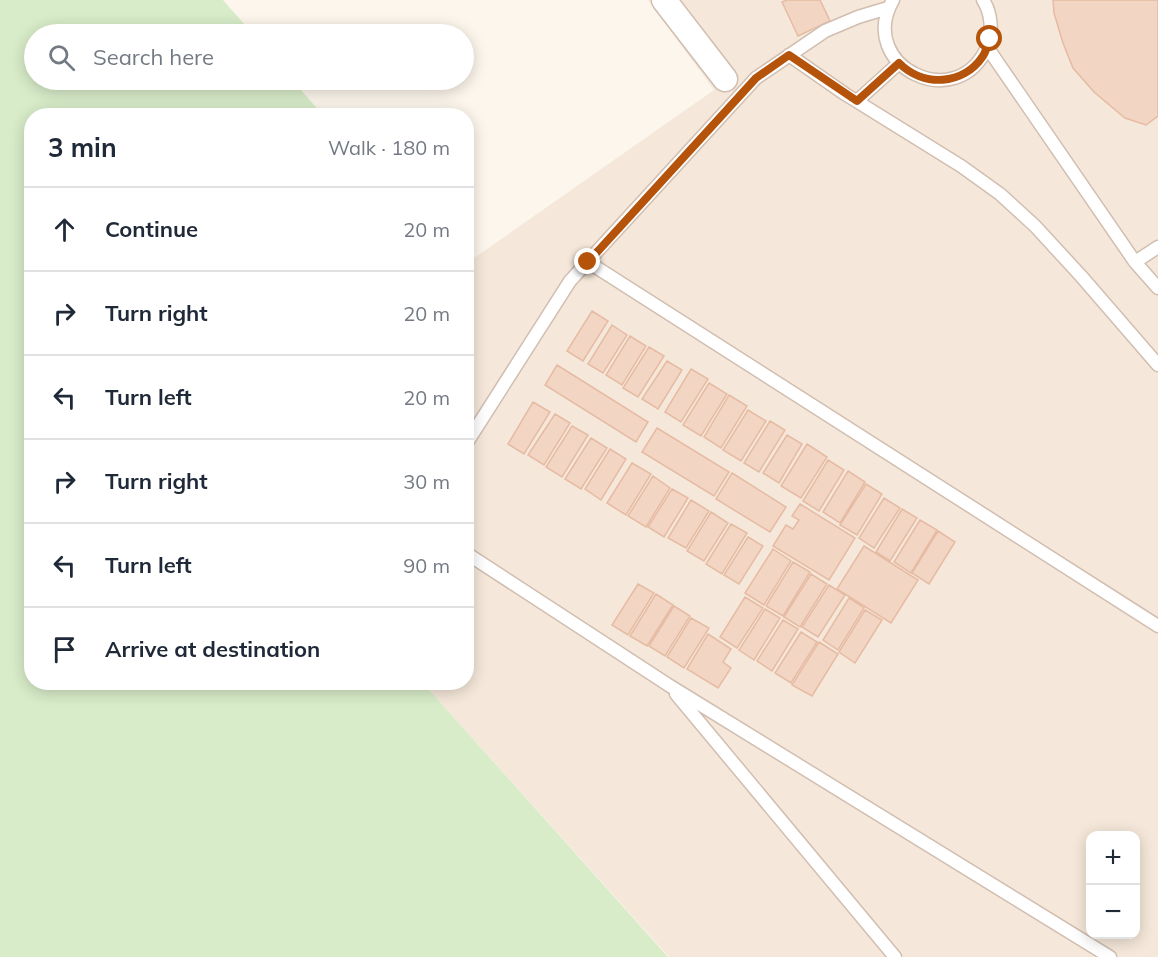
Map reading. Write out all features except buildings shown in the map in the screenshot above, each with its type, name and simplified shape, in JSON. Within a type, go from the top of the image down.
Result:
[{"type":"street","points":[[664,0],[725,79]]},
{"type":"lane","points":[[891,4],[885,25],[887,42],[899,63],[906,70],[922,78],[939,81],[956,78],[972,69],[984,55],[990,39],[991,21],[983,0]]},
{"type":"lane","points":[[474,431],[570,281],[756,78],[825,32],[891,4]]},
{"type":"lane","points":[[987,47],[1135,262],[1158,288]]},
{"type":"lane","points":[[789,55],[961,166],[1000,194],[1035,226],[1158,365]]},
{"type":"lane","points":[[857,101],[899,63]]},
{"type":"lane","points":[[1135,262],[1158,247]]},
{"type":"lane","points":[[588,262],[1158,626]]},
{"type":"lane","points":[[474,558],[670,686],[1110,957]]},
{"type":"lane","points":[[670,686],[895,957]]},
{"type":"shaded area","points":[[648,0],[1158,0],[1158,957],[669,957],[429,690],[474,690],[474,258],[714,90]]},
{"type":"green space","points":[[0,0],[223,0],[244,24],[24,24],[24,90],[301,90],[317,108],[24,108],[24,690],[429,690],[668,957],[0,957]]},
{"type":"route","points":[[588,262],[756,78],[789,55],[857,101],[899,63],[906,70],[922,78],[939,81],[956,78],[972,69],[984,55],[990,39]]}]
